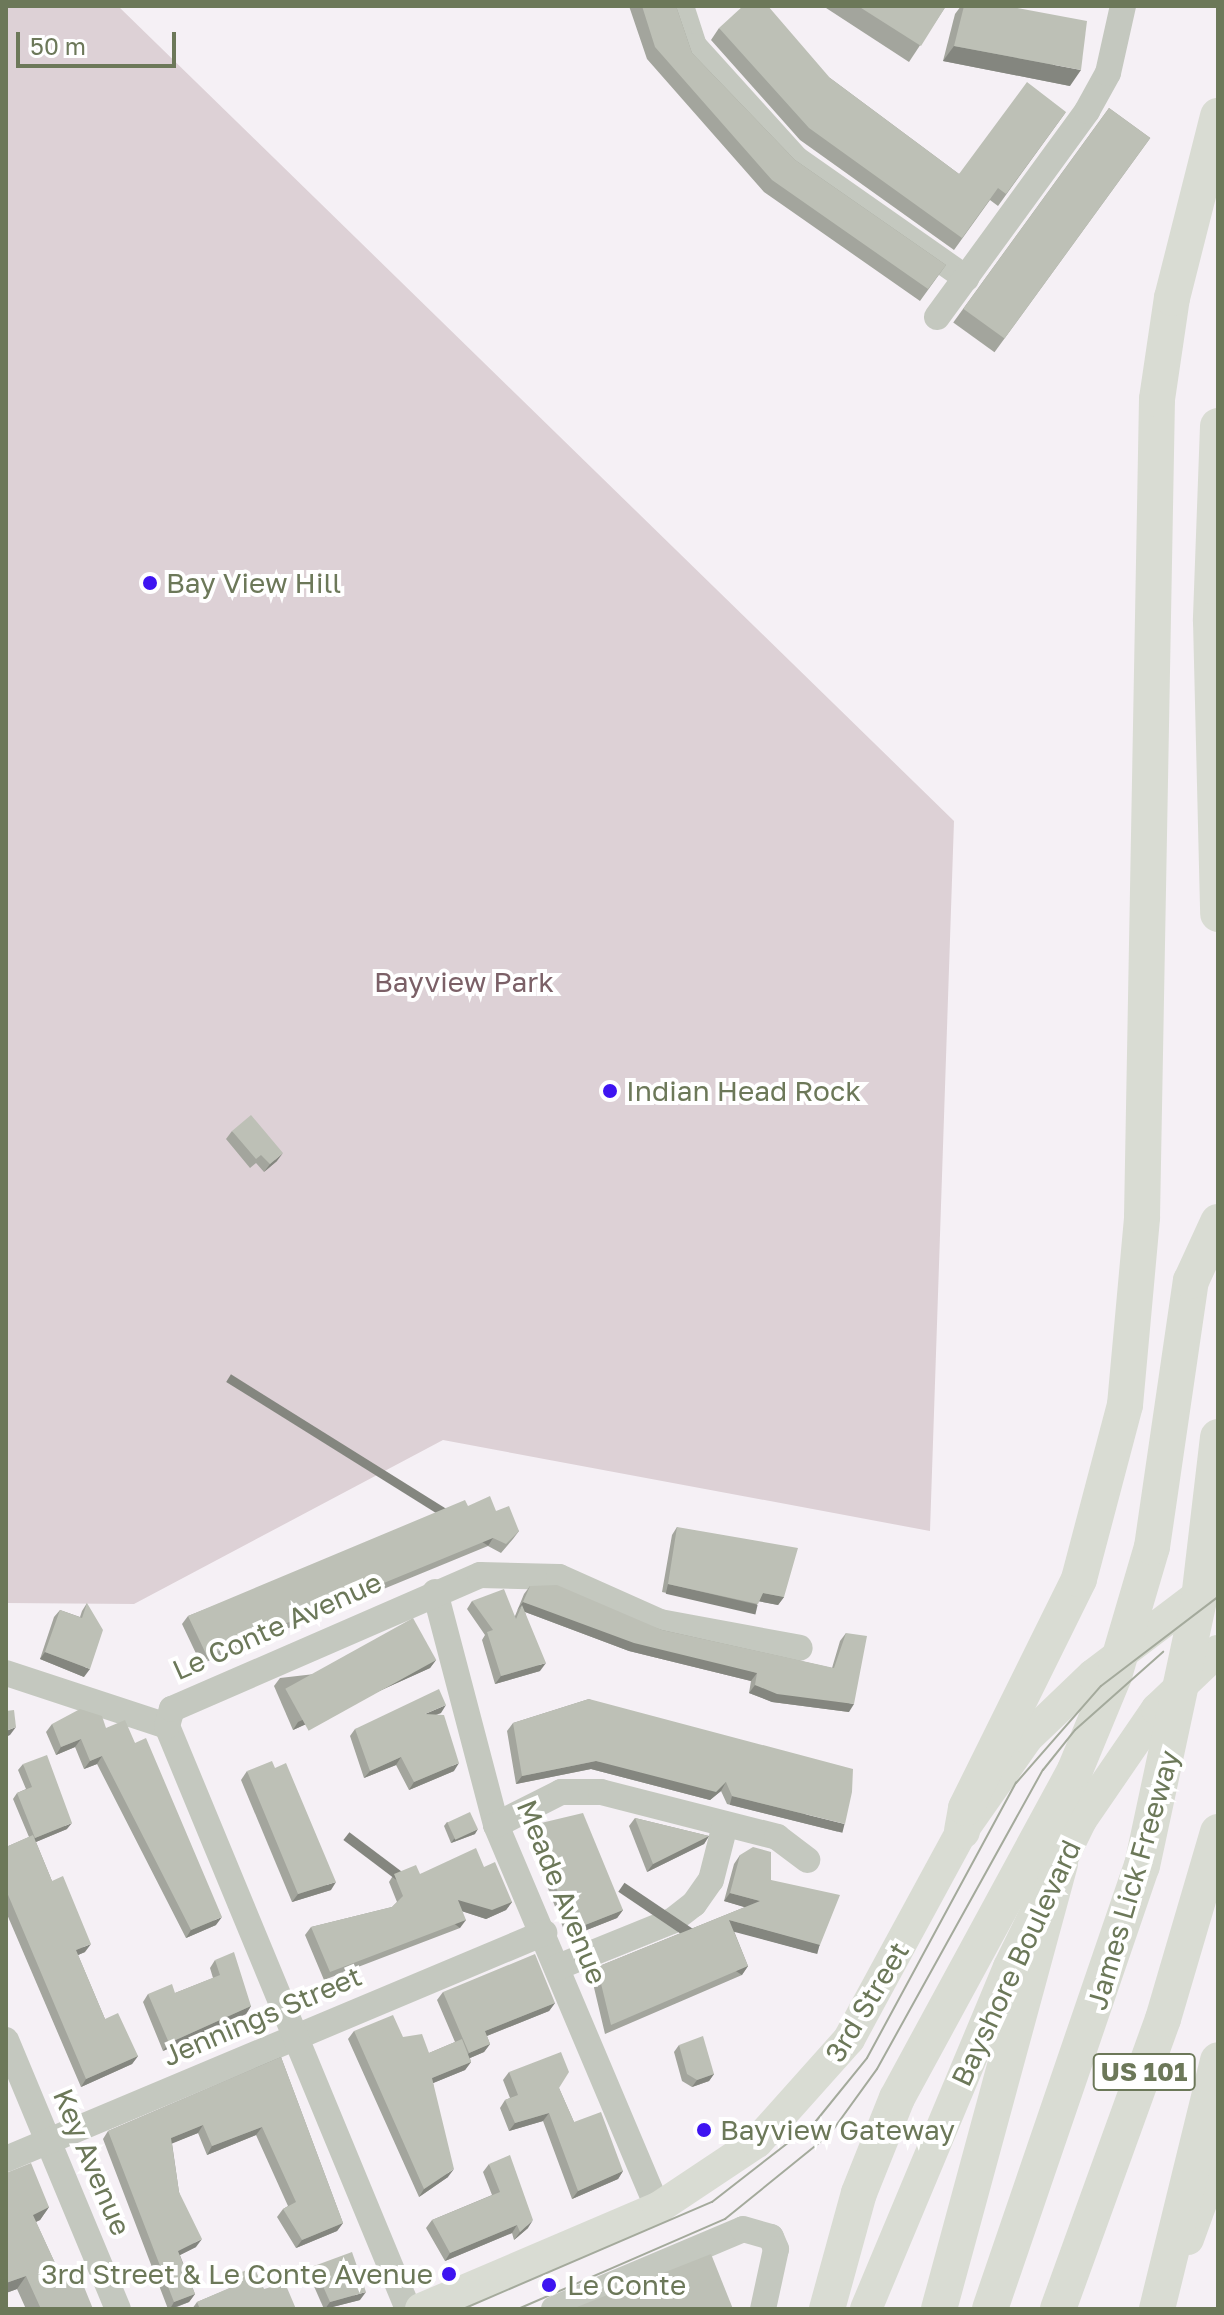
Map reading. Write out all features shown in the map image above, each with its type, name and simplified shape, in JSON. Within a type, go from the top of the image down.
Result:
[{"type":"highway","points":[[962,1831],[966,1808],[1079,1579],[1125,1405],[1142,1217],[1157,399],[1177,274],[1218,116]]},
{"type":"highway","points":[[1218,426],[1211,621],[1218,914]]},
{"type":"highway","points":[[827,2309],[859,2193],[897,2098],[1053,1812],[1114,1676],[1161,1498],[1191,1281],[1218,1222]]},
{"type":"highway","name":"James Lick Freeway","points":[[990,2309],[1102,1999],[1150,1836],[1199,1599],[1218,1437]]},
{"type":"highway","name":"US 101","points":[[1058,2309],[1177,1977],[1218,1832]]},
{"type":"highway","points":[[939,2309],[1060,1864]]},
{"type":"highway","points":[[1159,2309],[1218,2060]]},
{"type":"main road","name":"3rd Street","points":[[421,2309],[658,2208],[719,2173],[822,2075],[873,1999],[962,1831],[1058,1705],[1218,1581]]},
{"type":"main road","name":"Bayshore Boulevard","points":[[866,2309],[1060,1864],[1126,1748],[1218,1651]]},
{"type":"main road","points":[[1159,2309],[1218,2156]]},
{"type":"street","points":[[681,6],[694,46],[796,159],[966,278]]},
{"type":"street","points":[[937,317],[1087,111],[1108,73],[1123,6]]},
{"type":"street","name":"Le Conte Avenue","points":[[408,2309],[167,1726],[185,1697],[480,1575],[559,1577],[660,1622],[800,1648]]},
{"type":"street","name":"Meade Avenue","points":[[435,1592],[496,1825],[658,2208]]},
{"type":"street","points":[[6,1673],[167,1726]]},
{"type":"street","points":[[496,1825],[561,1792],[601,1792],[777,1837],[807,1860]]},
{"type":"street","points":[[558,1967],[672,1921],[694,1904],[711,1880],[725,1825]]},
{"type":"street","name":"Jennings Street","points":[[6,2159],[544,1933]]},
{"type":"street","name":"Key Avenue","points":[[6,2040],[118,2309]]},
{"type":"street","points":[[554,2309],[743,2229],[771,2237],[776,2249],[763,2309]]},
{"type":"green space","name":"Bayview Park","points":[[6,6],[118,6],[954,821],[930,1531],[443,1440],[134,1604],[6,1603]]},
{"type":"building","points":[[642,6],[676,6],[692,53],[795,160],[946,265],[928,289],[772,180],[655,47]]},
{"type":"building","points":[[743,6],[768,6],[830,78],[959,174],[1027,82],[1066,112],[1006,194],[998,188],[962,238],[809,128],[719,28]]},
{"type":"building","points":[[858,6],[946,6],[921,46]]},
{"type":"building","points":[[964,6],[1007,6],[1087,21],[1081,70],[954,46]]},
{"type":"building","points":[[1109,108],[1150,138],[1004,339],[963,309]]},
{"type":"building","points":[[251,1115],[283,1153],[270,1164],[261,1155],[256,1159],[232,1131]]},
{"type":"building","points":[[490,1496],[496,1511],[509,1506],[519,1531],[506,1544],[493,1538],[207,1656],[188,1616],[465,1500],[468,1506]]},
{"type":"building","points":[[677,1527],[798,1548],[784,1597],[763,1593],[758,1604],[668,1584]]},
{"type":"building","points":[[557,1585],[662,1630],[834,1668],[846,1633],[867,1636],[854,1704],[777,1694],[755,1685],[757,1673],[634,1643],[523,1602],[530,1586]]},
{"type":"building","points":[[504,1589],[516,1619],[522,1605],[546,1663],[501,1676],[487,1632],[493,1630],[472,1601]]},
{"type":"building","points":[[87,1603],[103,1630],[90,1669],[45,1652],[60,1610],[82,1618]]},
{"type":"building","points":[[413,1618],[436,1660],[309,1731],[285,1689]]},
{"type":"building","points":[[439,1689],[446,1705],[425,1714],[444,1715],[459,1763],[414,1782],[401,1757],[370,1771],[355,1729]]},
{"type":"building","points":[[589,1699],[853,1769],[845,1824],[732,1796],[726,1782],[716,1792],[596,1761],[522,1776],[513,1723]]},
{"type":"building","points":[[80,1709],[102,1716],[106,1728],[125,1720],[135,1743],[146,1738],[222,1917],[191,1930],[102,1756],[90,1761],[81,1739],[61,1747],[52,1724]]},
{"type":"building","points":[[14,1710],[16,1727],[6,1731],[6,1711]]},
{"type":"building","points":[[47,1755],[72,1823],[35,1838],[17,1793],[32,1787],[23,1764]]},
{"type":"building","points":[[272,1761],[275,1768],[286,1763],[336,1882],[298,1894],[247,1771]]},
{"type":"building","points":[[470,1812],[478,1829],[455,1840],[447,1823]]},
{"type":"building","points":[[583,1813],[623,1910],[580,1927],[569,1922],[537,1836],[541,1823]]},
{"type":"building","points":[[635,1818],[709,1836],[653,1864]]},
{"type":"building","points":[[33,1835],[52,1881],[63,1876],[91,1944],[76,1950],[105,2019],[118,2013],[138,2056],[86,2079],[6,1890],[6,1847]]},
{"type":"building","points":[[753,1847],[771,1852],[771,1880],[840,1895],[820,1945],[729,1920],[748,1966],[611,2025],[597,1967],[760,1901],[730,1893],[740,1855]]},
{"type":"building","points":[[476,1848],[484,1867],[495,1862],[512,1902],[492,1910],[458,1900],[466,1920],[330,1972],[311,1927],[392,1907],[403,1896],[394,1874],[416,1865],[420,1874]]},
{"type":"building","points":[[234,1952],[251,2006],[169,2043],[148,1994],[172,1984],[175,1993],[220,1975],[215,1960]]},
{"type":"building","points":[[535,1954],[555,2003],[485,2031],[490,2044],[469,2053],[443,1992]]},
{"type":"building","points":[[393,2015],[403,2037],[422,2034],[429,2053],[462,2039],[471,2062],[432,2078],[454,2169],[424,2189],[354,2031]]},
{"type":"building","points":[[703,2036],[714,2074],[697,2080],[687,2074],[679,2045]]},
{"type":"building","points":[[561,2052],[569,2072],[559,2088],[574,2122],[601,2112],[623,2171],[578,2191],[549,2113],[515,2123],[505,2100],[518,2095],[509,2072]]},
{"type":"building","points":[[281,2057],[343,2223],[302,2240],[283,2209],[296,2202],[262,2127],[212,2146],[203,2125],[171,2138],[179,2192],[202,2239],[178,2251],[195,2294],[174,2302],[108,2131]]},
{"type":"building","points":[[510,2155],[533,2220],[520,2232],[517,2225],[450,2253],[432,2220],[500,2192],[489,2164]]},
{"type":"building","points":[[31,2163],[49,2207],[33,2215],[60,2274],[76,2267],[93,2309],[41,2309],[26,2276],[6,2283],[6,2173]]},
{"type":"building","points":[[352,2252],[366,2292],[330,2302],[314,2266]]},
{"type":"building","points":[[711,2254],[733,2309],[572,2309]]},
{"type":"building","points":[[254,2267],[264,2289],[285,2283],[296,2309],[200,2309],[197,2302],[241,2283],[237,2274]]},
{"type":"tram line","points":[[463,2309],[712,2202],[816,2121],[867,2058],[1016,1783],[1101,1686],[1218,1597]]},
{"type":"tram line","points":[[518,2309],[725,2219],[830,2134],[877,2069],[1043,1770],[1075,1730],[1163,1652]]},
{"type":"place","name":"Bay View Hill","points":[[150,583]]},
{"type":"place","name":"Indian Head Rock","points":[[610,1091]]},
{"type":"place","name":"Bayview Gateway","points":[[704,2130]]},
{"type":"place","name":"3rd Street & Le Conte Avenue","points":[[449,2274]]},
{"type":"place","name":"Le Conte","points":[[549,2285]]}]
